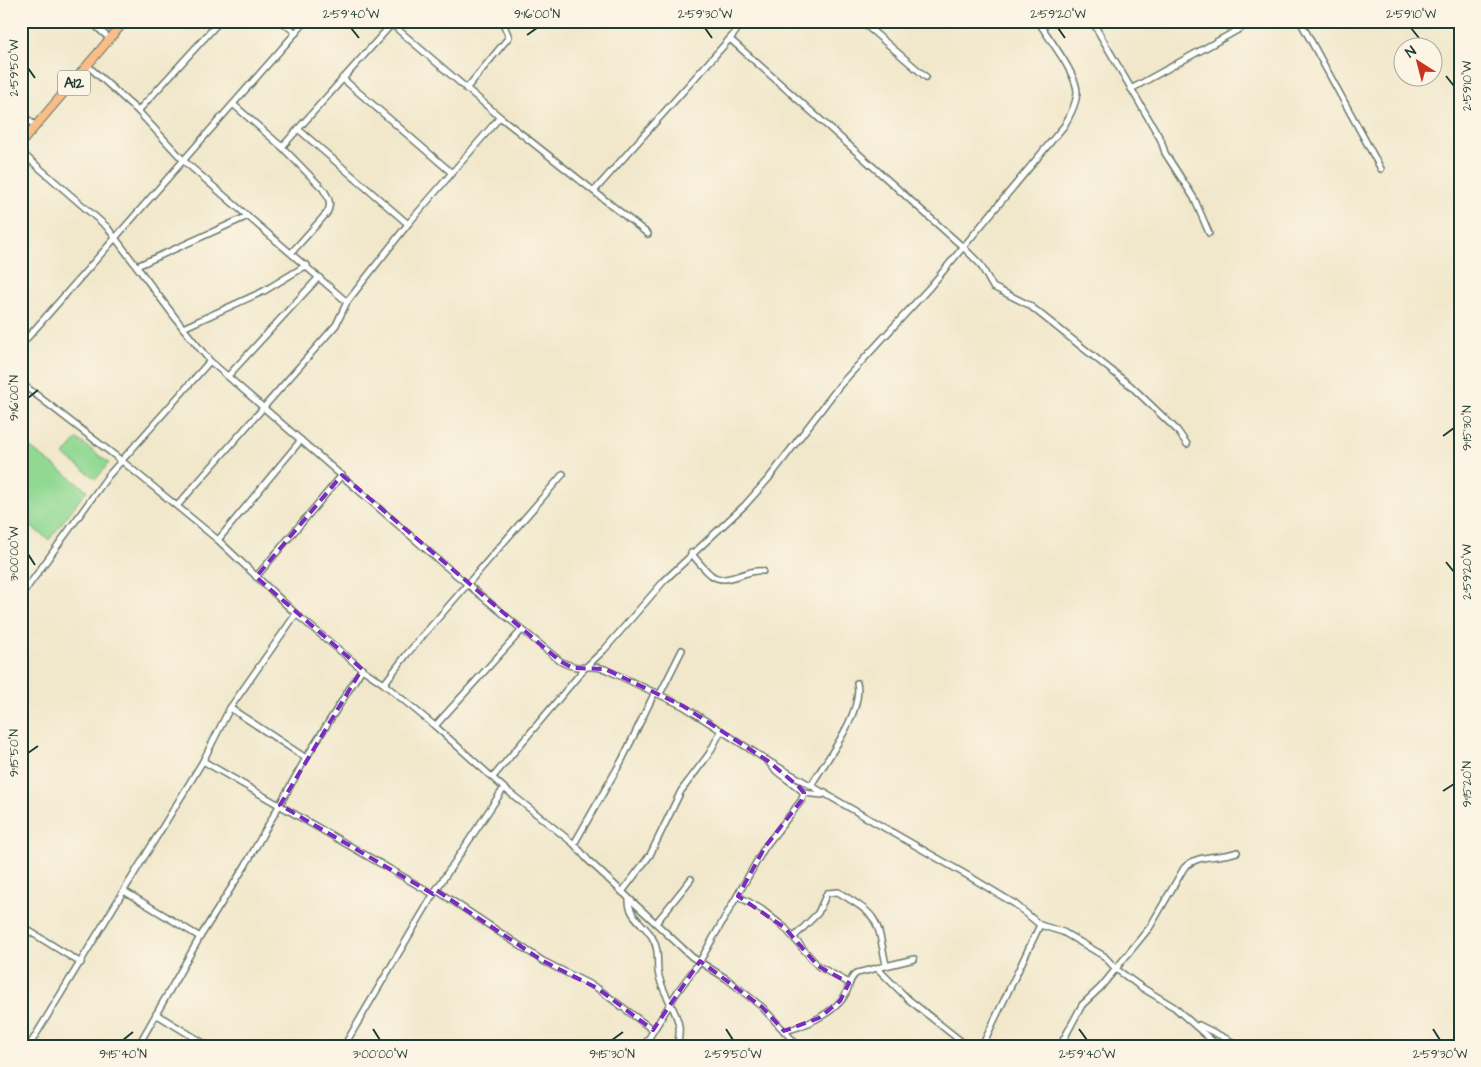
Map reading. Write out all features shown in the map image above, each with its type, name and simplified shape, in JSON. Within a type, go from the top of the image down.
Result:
[{"type":"main road","name":"A12","points":[[21,143],[125,21]]},
{"type":"street","points":[[90,21],[110,39]]},
{"type":"street","points":[[138,111],[220,21]]},
{"type":"street","points":[[281,21],[296,33]]},
{"type":"street","points":[[21,345],[306,21]]},
{"type":"street","points":[[466,89],[509,37],[502,21]]},
{"type":"street","points":[[595,190],[730,40],[743,21]]},
{"type":"street","points":[[861,21],[926,77]]},
{"type":"street","points":[[493,777],[584,669],[604,650],[691,553],[719,530],[763,485],[840,385],[964,248],[1064,126],[1073,111],[1077,92],[1074,80],[1038,21]]},
{"type":"street","points":[[1092,21],[1160,140],[1165,153],[1194,198],[1209,234]]},
{"type":"street","points":[[1131,88],[1254,21]]},
{"type":"street","points":[[1300,21],[1381,168]]},
{"type":"street","points":[[282,147],[390,23],[500,118],[595,190],[648,234]]},
{"type":"street","points":[[730,40],[964,248],[980,264],[992,287],[1029,305],[1132,386],[1177,430],[1188,444]]},
{"type":"street","points":[[88,66],[138,111],[184,161],[292,252],[347,302]]},
{"type":"street","points":[[342,78],[452,173]]},
{"type":"street","points":[[234,105],[282,147],[323,189],[330,204],[323,219],[292,252]]},
{"type":"street","points":[[21,113],[36,127]]},
{"type":"street","points":[[177,506],[336,324],[347,302],[408,224],[500,118]]},
{"type":"street","points":[[298,129],[408,224]]},
{"type":"street","points":[[21,152],[108,227],[183,328],[210,360],[560,661],[573,668],[599,667],[684,706],[768,761],[812,784],[980,882],[1015,904],[1040,925],[1064,932],[1104,956],[1116,969],[1174,1007],[1218,1046]]},
{"type":"street","points":[[137,266],[248,216]]},
{"type":"street","points":[[183,328],[264,292],[307,265]]},
{"type":"street","points":[[228,376],[319,277]]},
{"type":"street","points":[[21,596],[122,461],[210,360]]},
{"type":"street","points":[[21,383],[122,461],[218,540],[296,614],[362,670],[384,684],[435,726],[504,788],[574,844],[629,899],[700,962],[744,992],[762,1007],[798,1046]]},
{"type":"street","points":[[218,540],[301,440]]},
{"type":"street","points":[[384,684],[407,654],[563,474]]},
{"type":"street","points":[[256,577],[342,475]]},
{"type":"street","points":[[691,553],[711,576],[725,580],[754,570],[763,571]]},
{"type":"street","points":[[29,1046],[203,761],[230,708],[296,614]]},
{"type":"street","points":[[435,726],[522,630]]},
{"type":"street","points":[[574,844],[682,650]]},
{"type":"street","points":[[138,1046],[306,758],[362,670]]},
{"type":"street","points":[[812,784],[855,712],[859,688],[857,683]]},
{"type":"street","points":[[230,708],[306,758]]},
{"type":"street","points":[[622,892],[650,855],[681,790],[709,754],[721,731]]},
{"type":"street","points":[[203,761],[435,892],[543,961],[597,988],[653,1030]]},
{"type":"street","points":[[768,761],[776,771],[798,786],[804,793],[822,795],[825,792]]},
{"type":"street","points":[[344,1046],[435,892],[504,788]]},
{"type":"street","points":[[644,1046],[700,962],[765,848],[801,801],[804,793]]},
{"type":"street","points":[[1060,1046],[1082,1005],[1116,969],[1150,927],[1184,868],[1191,861],[1200,858],[1223,857],[1237,852]]},
{"type":"street","points":[[656,923],[691,879]]},
{"type":"street","points":[[124,891],[200,937]]},
{"type":"street","points":[[794,937],[818,913],[827,893],[838,892],[869,911],[876,921],[886,965]]},
{"type":"street","points":[[738,896],[761,908],[794,937],[818,966],[849,983]]},
{"type":"street","points":[[629,899],[628,907],[633,916],[653,938],[659,958],[659,976],[679,1027],[678,1046]]},
{"type":"street","points":[[982,1046],[1040,925]]},
{"type":"street","points":[[21,926],[81,963]]},
{"type":"street","points":[[784,1031],[800,1028],[819,1018],[840,1001],[847,992],[849,983],[857,973],[914,960]]},
{"type":"street","points":[[876,968],[908,999],[966,1046]]},
{"type":"street","points":[[156,1014],[208,1046]]},
{"type":"street","points":[[1194,1023],[1241,1046]]},
{"type":"highlighted area","points":[[342,475],[560,661],[573,668],[605,669],[683,706],[768,761],[798,786],[804,793],[801,801],[765,847],[738,896],[785,928],[818,966],[849,983],[840,1001],[819,1018],[784,1031],[762,1007],[700,961],[653,1030],[597,988],[543,961],[436,890],[433,894],[280,805],[362,669],[256,577]]},
{"type":"green space","points":[[77,439],[109,463],[96,479],[64,455]]},
{"type":"green space","points":[[21,441],[87,490],[49,540],[21,519]]}]
